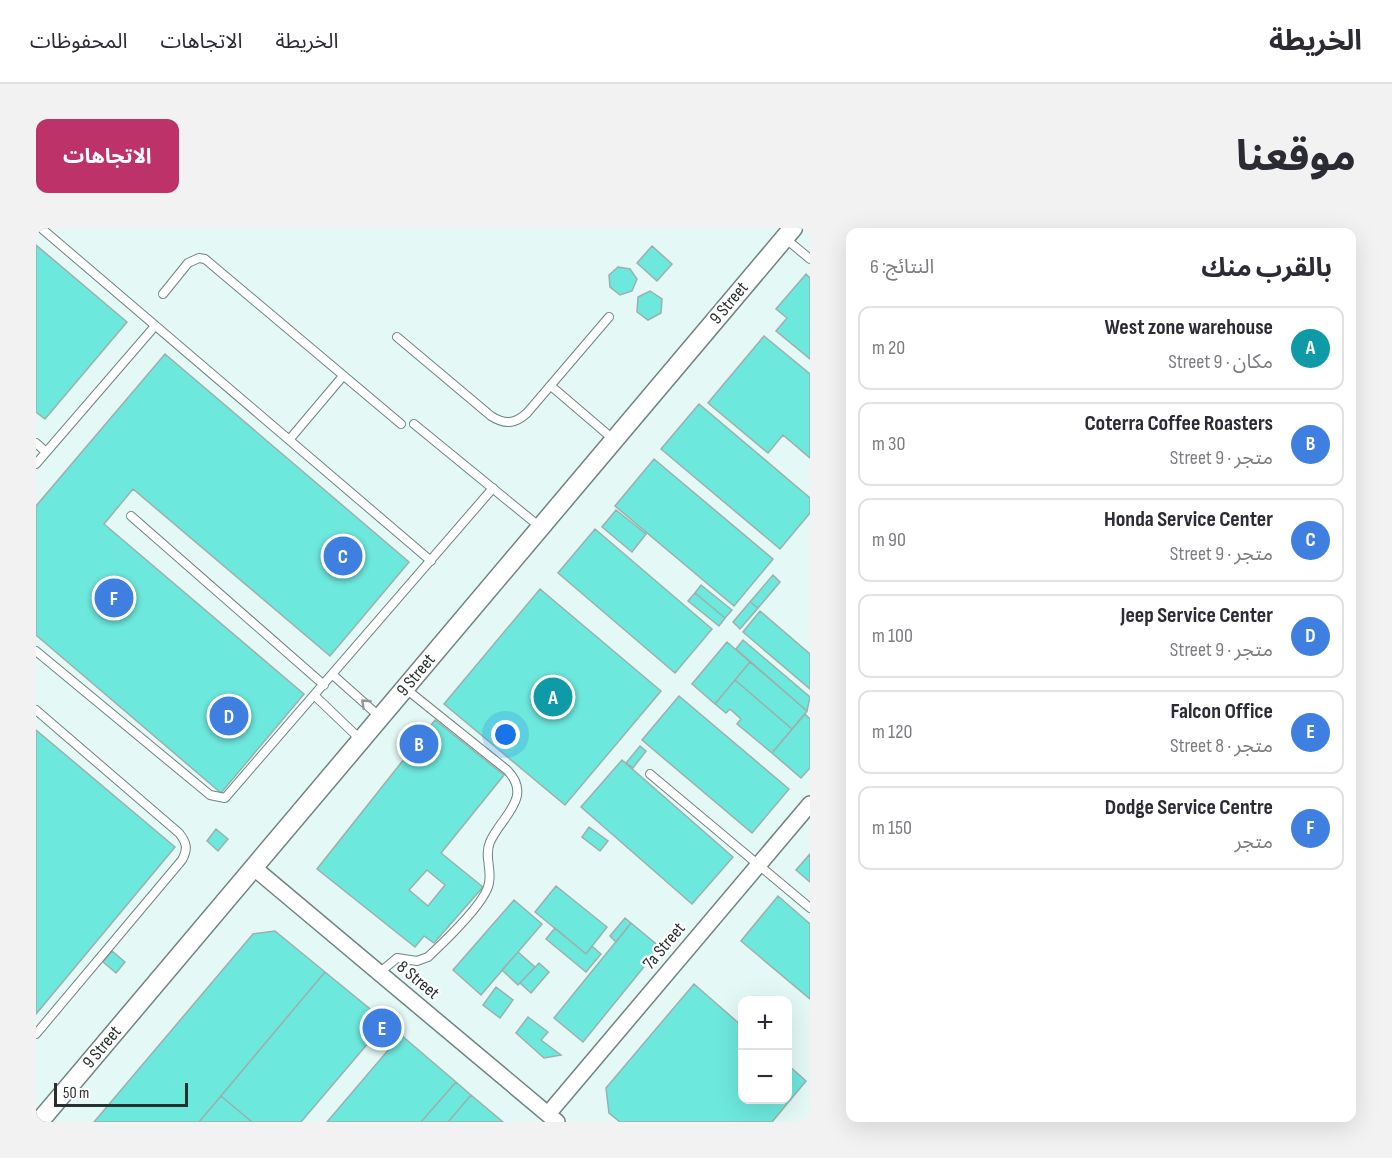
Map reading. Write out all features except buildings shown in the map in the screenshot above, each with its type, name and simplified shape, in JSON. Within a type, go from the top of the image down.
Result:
[{"type":"street","name":"9 Street","points":[[39,1122],[789,233]]},
{"type":"street","name":"7a Street","points":[[553,1120],[810,804]]},
{"type":"street","name":"8 Street","points":[[253,867],[553,1120]]},
{"type":"lane","points":[[41,228],[431,561]]},
{"type":"lane","points":[[789,233],[810,259]]},
{"type":"lane","points":[[163,294],[188,263],[199,258],[205,259],[401,424]]},
{"type":"lane","points":[[397,337],[500,421],[510,423],[520,420],[609,317]]},
{"type":"lane","points":[[36,464],[155,326]]},
{"type":"lane","points":[[289,440],[344,376]]},
{"type":"lane","points":[[550,386],[614,440]]},
{"type":"lane","points":[[414,424],[540,527]]},
{"type":"lane","points":[[36,443],[46,452]]},
{"type":"lane","points":[[36,651],[210,795],[219,799],[230,795],[493,488]]},
{"type":"lane","points":[[131,516],[324,686]]},
{"type":"lane","points":[[333,675],[380,717]]},
{"type":"lane","points":[[379,973],[397,958],[417,961],[428,957],[483,897],[490,880],[489,846],[518,796],[516,782],[507,770],[405,688]]},
{"type":"lane","points":[[315,696],[361,740]]},
{"type":"lane","points":[[36,710],[179,833],[185,841],[187,851],[182,860],[36,1034]]},
{"type":"lane","points":[[650,774],[810,908]]},
{"type":"place","name":"Honda Service Center","points":[[343,556]]},
{"type":"place","name":"Dodge Service Centre","points":[[114,598]]},
{"type":"place","name":"West zone warehouse","points":[[553,697]]},
{"type":"place","name":"Jeep Service Center","points":[[229,716]]},
{"type":"place","name":"Coterra Coffee Roasters","points":[[419,744]]},
{"type":"place","name":"Falcon Office","points":[[382,1028]]}]
